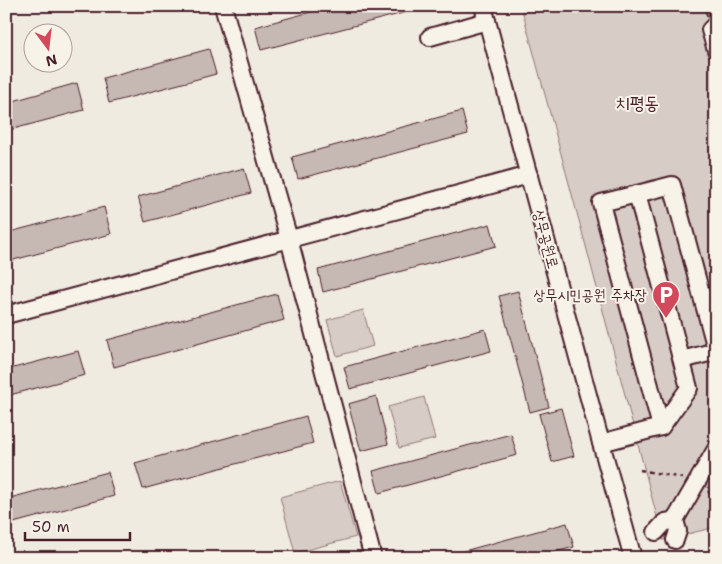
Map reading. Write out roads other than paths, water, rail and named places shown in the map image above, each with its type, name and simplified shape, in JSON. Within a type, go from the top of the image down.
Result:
[{"type":"street","points":[[223,6],[289,239],[373,558]]},
{"type":"street","points":[[713,6],[716,13]]},
{"type":"street","points":[[430,37],[485,14]]},
{"type":"street","name":"상무공원로","points":[[485,14],[633,558]]},
{"type":"street","points":[[716,24],[710,30],[716,50]]},
{"type":"street","points":[[6,315],[529,175]]},
{"type":"street","points":[[661,427],[601,204],[672,185],[716,350],[682,360]]},
{"type":"street","points":[[601,443],[661,427],[689,388],[637,194]]},
{"type":"street","points":[[675,540],[678,531],[675,520],[716,449]]},
{"type":"street","points":[[656,532],[665,522],[675,520]]},
{"type":"place","name":"상무시민공원 주차장","points":[[666,319]]},
{"type":"district","name":"치평동","points":[[637,103]]}]
